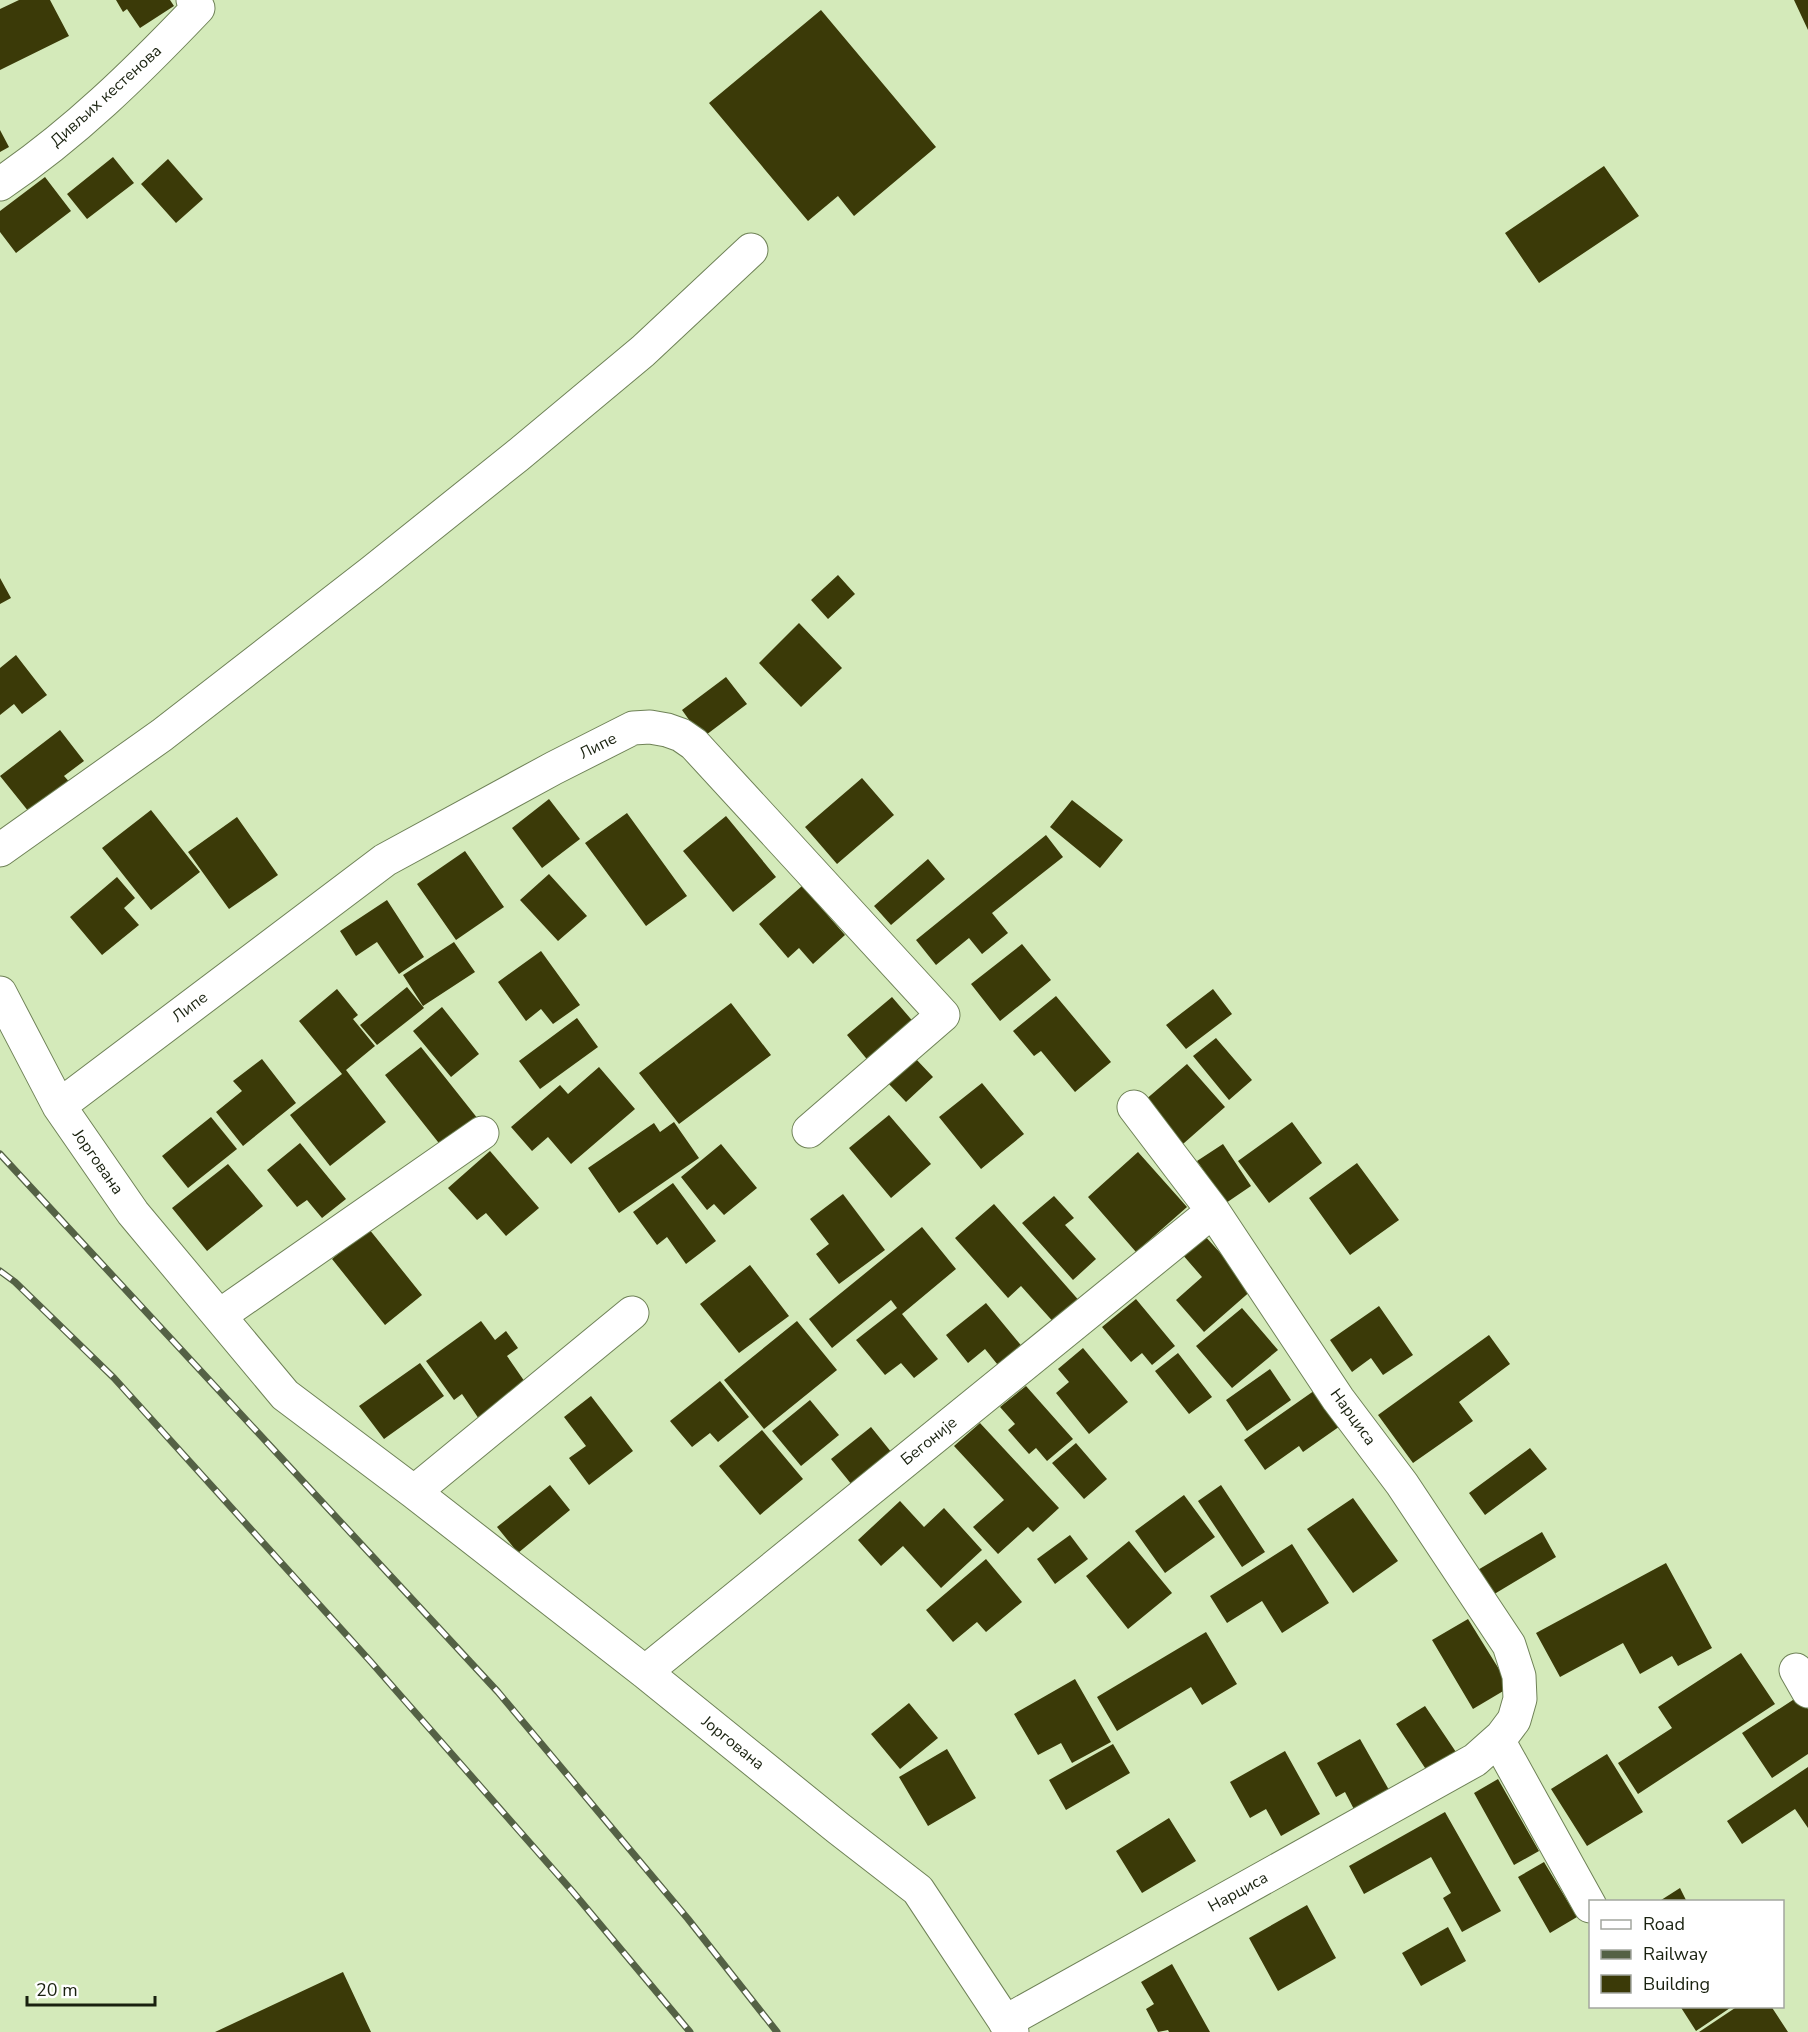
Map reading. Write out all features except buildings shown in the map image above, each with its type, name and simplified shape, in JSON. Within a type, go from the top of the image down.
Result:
[{"type":"street","name":"Дивљих кестенова","points":[[0,184],[74,128],[138,71],[198,8],[193,0]]},
{"type":"street","points":[[0,850],[162,735],[435,522],[643,351],[751,250]]},
{"type":"street","name":"Липе","points":[[59,1106],[385,860],[554,768],[633,728],[651,727],[681,735],[694,744],[943,1015],[809,1131]]},
{"type":"street","name":"Јоргована","points":[[0,993],[59,1106],[133,1213],[285,1395],[645,1672],[918,1890],[1008,2027]]},
{"type":"street","name":"Нарциса","points":[[1008,2027],[1475,1760],[1498,1740],[1514,1720],[1520,1699],[1520,1676],[1509,1645],[1402,1484],[1338,1399],[1213,1211],[1134,1107]]},
{"type":"street","points":[[219,1316],[482,1133]]},
{"type":"street","name":"Бегоније","points":[[645,1672],[1213,1211]]},
{"type":"street","points":[[414,1492],[632,1313]]},
{"type":"street","points":[[1498,1740],[1589,1904]]},
{"type":"railway","points":[[0,1154],[498,1692],[688,1919],[777,2032]]},
{"type":"railway","points":[[0,1271],[15,1282],[114,1378],[371,1662],[573,1892],[690,2032]]}]
